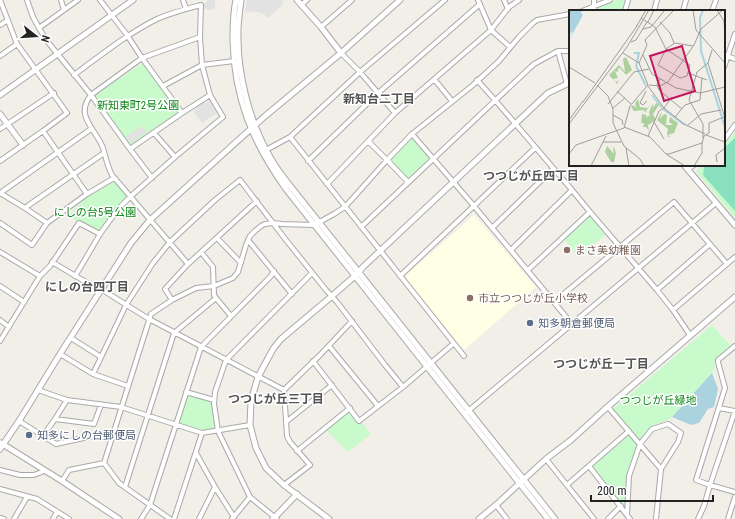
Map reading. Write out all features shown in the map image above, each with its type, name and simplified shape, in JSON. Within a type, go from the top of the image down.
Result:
[{"type":"street","points":[[0,0],[17,44],[35,70],[54,93],[67,113],[0,161]]},
{"type":"street","points":[[27,0],[33,17],[47,41],[91,95],[152,178]]},
{"type":"street","points":[[61,0],[64,10]]},
{"type":"street","points":[[39,28],[78,0]]},
{"type":"street","points":[[100,0],[128,35],[142,58],[182,113]]},
{"type":"street","points":[[0,95],[133,0]]},
{"type":"street","points":[[183,0],[186,9]]},
{"type":"street","points":[[236,0],[233,30],[234,61],[241,100],[275,174],[467,412],[522,482],[548,519]]},
{"type":"street","points":[[241,0],[238,49],[242,78],[253,128]]},
{"type":"street","points":[[297,0],[321,27],[341,53],[360,72],[377,94],[395,113]]},
{"type":"street","points":[[301,5],[306,0]]},
{"type":"street","points":[[321,27],[352,0]]},
{"type":"street","points":[[120,519],[62,481],[1,446],[19,421],[131,243],[150,220],[264,117],[341,53],[400,0]]},
{"type":"street","points":[[264,151],[290,137],[360,72],[445,0]]},
{"type":"street","points":[[504,0],[508,9]]},
{"type":"street","points":[[326,184],[395,113],[492,30],[508,9],[519,0]]},
{"type":"street","points":[[594,0],[594,9],[610,0]]},
{"type":"street","points":[[625,10],[628,0]]},
{"type":"street","points":[[654,10],[657,0]]},
{"type":"street","points":[[683,10],[686,0]]},
{"type":"street","points":[[712,10],[716,0]]},
{"type":"street","points":[[308,161],[377,94],[479,2],[492,30],[510,47]]},
{"type":"street","points":[[74,75],[128,35],[158,19],[201,5],[200,37],[202,64],[210,95],[223,117],[175,157],[118,209],[100,234],[75,276]]},
{"type":"street","points":[[104,463],[151,314],[172,300],[196,288],[214,286],[233,278],[238,272],[248,240],[261,226],[273,223],[316,223],[345,207],[412,134],[499,61],[523,32],[537,20],[569,14]]},
{"type":"street","points":[[0,25],[8,20]]},
{"type":"street","points":[[735,34],[726,56],[735,59]]},
{"type":"street","points":[[188,264],[114,178],[108,168],[103,148],[91,129],[84,111],[86,101],[91,95],[142,58],[200,37]]},
{"type":"street","points":[[0,56],[17,44]]},
{"type":"street","points":[[361,227],[534,64],[558,51],[569,50]]},
{"type":"street","points":[[330,519],[284,485],[266,468],[260,458],[250,425],[251,401],[258,377],[273,349],[281,339],[357,274],[548,93],[569,84],[558,51]]},
{"type":"street","points":[[162,86],[202,64],[234,61]]},
{"type":"street","points":[[434,79],[452,101]]},
{"type":"street","points":[[477,80],[657,290],[690,335]]},
{"type":"street","points":[[0,129],[54,93]]},
{"type":"street","points":[[130,149],[210,95]]},
{"type":"street","points":[[0,114],[23,145]]},
{"type":"street","points":[[725,139],[735,125]]},
{"type":"street","points":[[47,223],[0,193],[91,129]]},
{"type":"street","points":[[43,131],[72,174],[88,194]]},
{"type":"street","points":[[154,133],[175,157]]},
{"type":"street","points":[[412,134],[572,324]]},
{"type":"street","points":[[290,137],[464,356]]},
{"type":"street","points":[[368,141],[408,182]]},
{"type":"street","points":[[400,276],[535,148]]},
{"type":"street","points":[[25,208],[104,153]]},
{"type":"street","points":[[686,167],[735,225]]},
{"type":"street","points":[[492,228],[553,169]]},
{"type":"street","points":[[0,223],[32,245],[47,223],[88,194],[114,178]]},
{"type":"street","points":[[93,374],[126,305],[153,263],[170,242],[215,200],[240,180],[312,273],[403,386]]},
{"type":"street","points":[[511,250],[572,190]]},
{"type":"street","points":[[172,300],[165,289],[188,264],[257,201]]},
{"type":"street","points":[[554,302],[674,202],[727,264]]},
{"type":"street","points":[[467,412],[716,203]]},
{"type":"street","points":[[528,270],[590,212]]},
{"type":"street","points":[[0,341],[40,276],[50,266],[79,223],[100,234]]},
{"type":"street","points":[[217,238],[240,263]]},
{"type":"street","points":[[248,240],[292,294]]},
{"type":"street","points":[[657,290],[710,244]]},
{"type":"street","points":[[0,252],[40,276]]},
{"type":"street","points":[[201,252],[213,267],[214,295],[231,316]]},
{"type":"street","points":[[673,310],[735,257]]},
{"type":"street","points":[[52,262],[101,289],[174,333],[284,390]]},
{"type":"street","points":[[141,519],[150,505],[200,347],[271,276],[274,271]]},
{"type":"street","points":[[297,494],[275,518],[250,497],[218,431],[214,400],[215,392],[226,360],[312,273]]},
{"type":"street","points":[[0,286],[24,302]]},
{"type":"street","points":[[479,519],[546,459],[571,440],[735,297]]},
{"type":"street","points":[[125,486],[174,333],[216,298]]},
{"type":"street","points":[[0,320],[10,327]]},
{"type":"street","points":[[284,485],[310,465],[297,451],[287,436],[284,390],[352,321]]},
{"type":"street","points":[[71,338],[101,357]]},
{"type":"street","points":[[313,361],[359,421],[453,344]]},
{"type":"street","points":[[329,346],[378,406]]},
{"type":"street","points":[[735,346],[718,360],[725,388],[696,480],[735,492]]},
{"type":"street","points":[[60,354],[93,374],[128,386]]},
{"type":"street","points":[[286,422],[332,385]]},
{"type":"street","points":[[38,390],[67,400],[121,407],[202,433],[250,425]]},
{"type":"street","points":[[186,392],[214,400]]},
{"type":"street","points":[[43,436],[67,400]]},
{"type":"street","points":[[55,419],[94,424],[101,405]]},
{"type":"street","points":[[608,407],[661,469]]},
{"type":"street","points":[[297,451],[350,408]]},
{"type":"street","points":[[698,519],[704,506],[735,411],[719,408]]},
{"type":"street","points":[[19,421],[56,444],[102,434],[112,438]]},
{"type":"street","points":[[629,517],[629,476],[640,444],[652,428],[668,424],[681,433],[678,442],[661,469],[656,519]]},
{"type":"street","points":[[567,485],[629,431]]},
{"type":"street","points":[[174,519],[202,433]]},
{"type":"street","points":[[196,453],[233,518],[250,497]]},
{"type":"street","points":[[546,459],[594,519]]},
{"type":"street","points":[[104,463],[119,483],[170,519]]},
{"type":"street","points":[[62,481],[69,470],[104,463]]},
{"type":"street","points":[[589,466],[629,517]]},
{"type":"street","points":[[0,470],[20,475],[34,475],[44,471]]},
{"type":"street","points":[[522,482],[555,519]]},
{"type":"street","points":[[199,519],[215,487]]},
{"type":"street","points":[[0,489],[37,499],[69,519]]},
{"type":"street","points":[[14,519],[27,497]]},
{"type":"street","points":[[728,519],[735,497]]},
{"type":"street","points":[[496,505],[507,519]]},
{"type":"street","points":[[608,519],[621,506]]},
{"type":"street","points":[[53,519],[57,512]]},
{"type":"street","points":[[0,518],[4,519]]},
{"type":"shaded area","points":[[207,0],[215,0],[215,9],[209,10],[203,8],[203,4],[207,2]]},
{"type":"shaded area","points":[[247,0],[283,0],[282,5],[268,18],[262,13],[245,11]]},
{"type":"shaded area","points":[[210,100],[217,113],[202,123],[193,111],[197,108],[196,105]]},
{"type":"shaded area","points":[[142,126],[147,132],[131,143],[126,136]]},
{"type":"shaded area","points":[[474,215],[536,287],[464,350],[404,277]]},
{"type":"green space","points":[[616,0],[625,0],[622,10],[597,10],[598,8]]},
{"type":"green space","name":"新知東町2号公園","points":[[143,63],[179,112],[130,146],[95,95]]},
{"type":"green space","points":[[735,133],[735,218],[696,171],[702,166],[725,166],[725,144]]},
{"type":"green space","points":[[411,138],[413,138],[429,160],[408,179],[390,161]]},
{"type":"green space","points":[[735,138],[735,211],[703,175],[704,168],[706,166],[725,166],[725,147]]},
{"type":"green space","name":"にしの台5号公園","points":[[114,178],[130,197],[100,234],[76,222],[70,214],[89,195]]},
{"type":"green space","points":[[589,215],[605,235],[579,257],[563,238]]},
{"type":"green space","name":"つつじが丘緑地","points":[[712,325],[731,346],[714,361],[715,367],[712,373],[672,417],[651,426],[639,439],[613,409]]},
{"type":"green space","points":[[186,392],[214,400],[218,431],[202,433],[175,424]]},
{"type":"green space","points":[[350,408],[371,434],[348,452],[325,429]]},
{"type":"green space","points":[[629,435],[638,443],[627,476],[625,508],[593,466]]},
{"type":"water","points":[[712,373],[718,389],[714,407],[708,409],[699,423],[691,425],[672,417]]},
{"type":"place","name":"まさ美幼稚園","points":[[567,250]]},
{"type":"place","name":"市立つつじが丘小学校","points":[[470,298]]},
{"type":"place","name":"知多朝倉郵便局","points":[[530,323]]},
{"type":"place","name":"知多にしの台郵便局","points":[[29,435]]},
{"type":"district","name":"新知台二丁目","points":[[379,99]]},
{"type":"district","name":"つつじが丘四丁目","points":[[531,176]]},
{"type":"district","name":"にしの台四丁目","points":[[87,287]]},
{"type":"district","name":"つつじが丘一丁目","points":[[601,364]]},
{"type":"district","name":"つつじが丘三丁目","points":[[276,399]]}]
